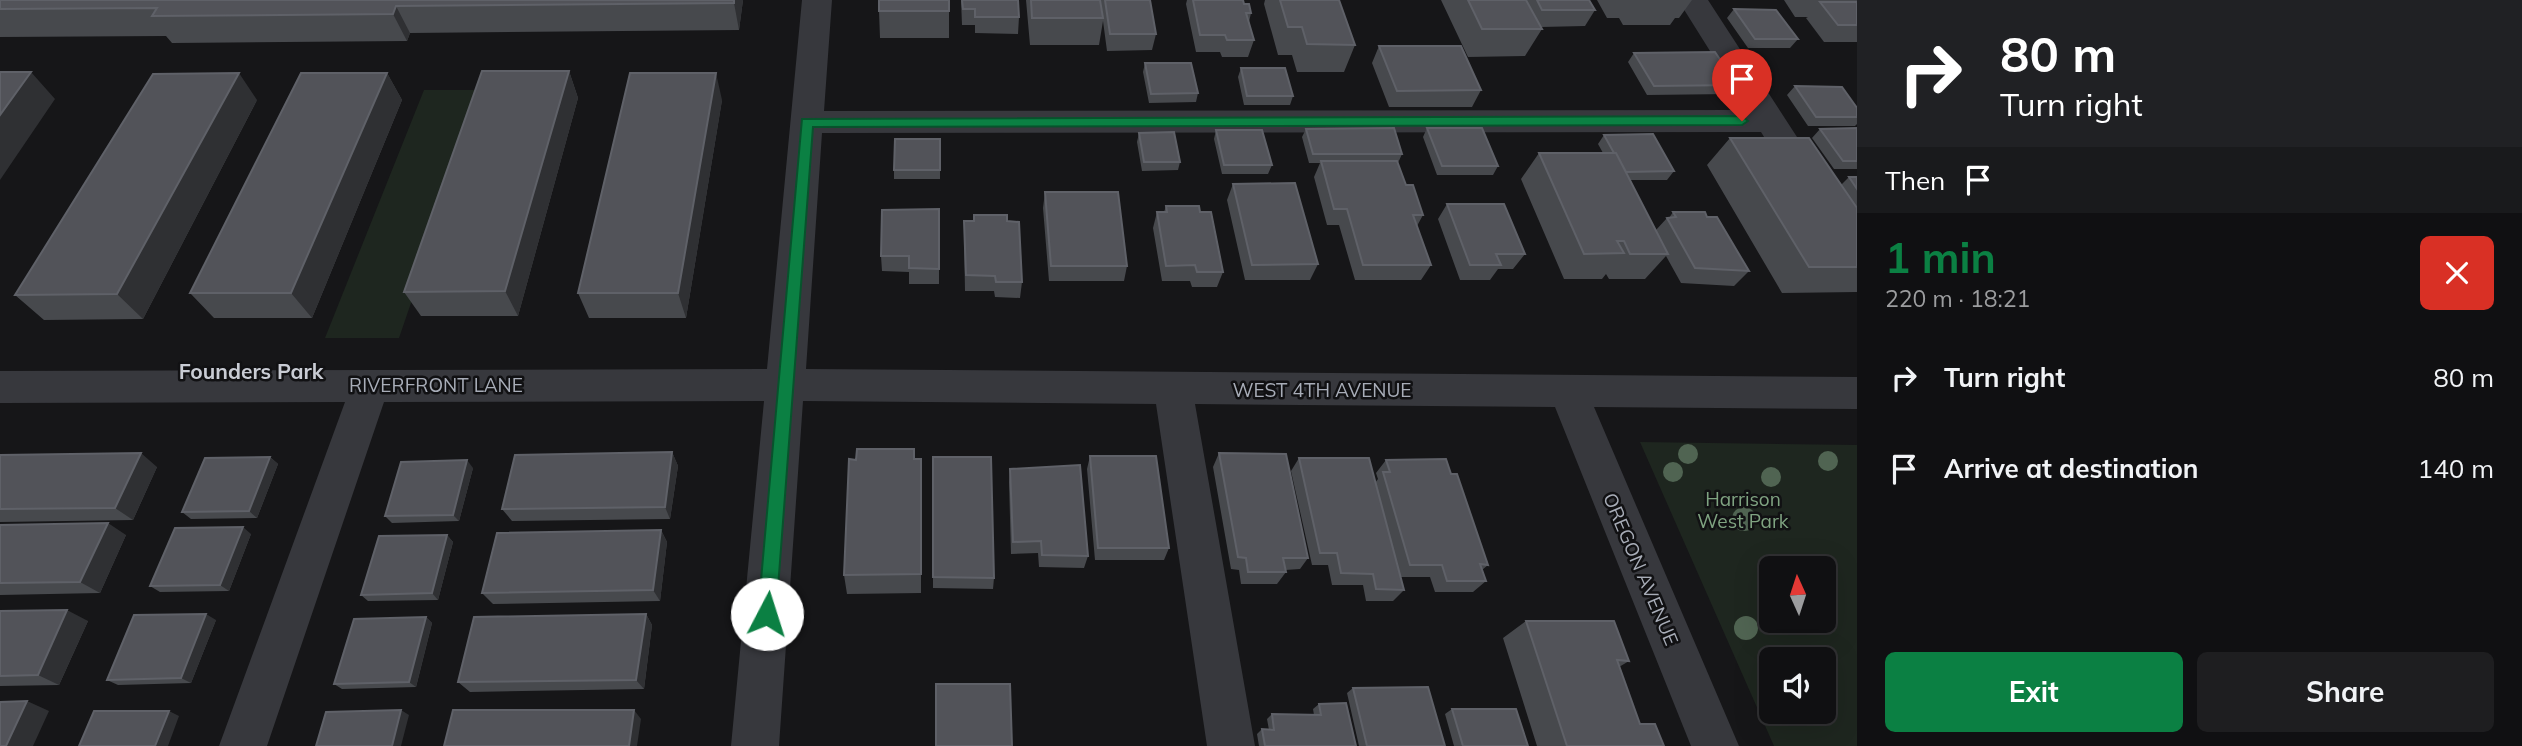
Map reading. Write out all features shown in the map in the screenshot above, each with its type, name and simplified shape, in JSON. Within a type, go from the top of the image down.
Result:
[{"type":"street","points":[[755,746],[817,0]]},
{"type":"street","points":[[1693,0],[1801,167]]},
{"type":"street","points":[[807,122],[1769,121]]},
{"type":"street","name":"RIVERFRONT LANE","points":[[0,387],[787,385]]},
{"type":"street","name":"WEST 4TH AVENUE","points":[[787,385],[1857,393]]},
{"type":"street","points":[[243,746],[370,386]]},
{"type":"street","points":[[1173,388],[1231,746]]},
{"type":"street","name":"OREGON AVENUE","points":[[1568,391],[1715,746]]},
{"type":"green space","points":[[424,90],[484,90],[399,338],[325,338]]},
{"type":"green space","name":"Harrison West Park","points":[[1640,442],[1857,445],[1857,746],[1774,746],[1764,724],[1836,724],[1836,647],[1759,647],[1759,712]]},
{"type":"building","points":[[0,0],[734,0],[734,3],[396,6],[393,14],[152,16],[157,8],[0,9]]},
{"type":"building","points":[[879,0],[949,0],[949,11],[879,11]]},
{"type":"building","points":[[962,0],[1018,0],[1019,17],[975,17],[975,9],[963,9]]},
{"type":"building","points":[[1031,0],[1100,0],[1103,18],[1032,18]]},
{"type":"building","points":[[1105,0],[1150,0],[1156,34],[1110,34]]},
{"type":"building","points":[[1193,0],[1243,0],[1244,4],[1249,4],[1251,13],[1246,13],[1254,40],[1227,40],[1225,35],[1200,35]]},
{"type":"building","points":[[1280,0],[1339,0],[1355,45],[1307,44],[1302,27],[1288,27]]},
{"type":"building","points":[[1468,0],[1526,0],[1542,29],[1482,29]]},
{"type":"building","points":[[1537,0],[1589,0],[1595,10],[1542,10]]},
{"type":"building","points":[[1820,2],[1857,2],[1857,25],[1838,25]]},
{"type":"building","points":[[1734,9],[1776,10],[1798,39],[1755,39]]},
{"type":"building","points":[[1379,46],[1461,46],[1481,90],[1397,91]]},
{"type":"building","points":[[1715,52],[1737,85],[1654,86],[1634,53]]},
{"type":"building","points":[[1145,63],[1191,63],[1198,93],[1151,94]]},
{"type":"building","points":[[1241,68],[1285,68],[1293,96],[1247,96]]},
{"type":"building","points":[[482,71],[569,71],[505,291],[404,292]]},
{"type":"building","points":[[0,72],[31,72],[0,115]]},
{"type":"building","points":[[239,73],[117,294],[15,295],[153,74]]},
{"type":"building","points":[[301,73],[387,73],[291,293],[190,293]]},
{"type":"building","points":[[630,73],[716,73],[678,293],[578,293]]},
{"type":"building","points":[[1795,86],[1842,87],[1857,108],[1857,117],[1816,117]]},
{"type":"building","points":[[1394,128],[1402,154],[1313,154],[1306,129]]},
{"type":"building","points":[[1427,128],[1482,128],[1498,166],[1442,166]]},
{"type":"building","points":[[1857,128],[1857,161],[1843,161],[1820,129]]},
{"type":"building","points":[[1216,130],[1262,130],[1272,165],[1224,165]]},
{"type":"building","points":[[1174,132],[1180,162],[1144,162],[1139,133]]},
{"type":"building","points":[[1653,134],[1674,171],[1626,172],[1604,135]]},
{"type":"building","points":[[1730,138],[1809,138],[1857,208],[1857,267],[1809,267]]},
{"type":"building","points":[[895,139],[940,139],[940,170],[894,170]]},
{"type":"building","points":[[1539,153],[1616,153],[1668,254],[1630,254],[1624,241],[1617,241],[1624,253],[1584,254]]},
{"type":"building","points":[[1321,161],[1397,161],[1406,185],[1413,185],[1423,215],[1413,215],[1431,265],[1363,265],[1347,209],[1334,209]]},
{"type":"building","points":[[1849,177],[1857,177],[1857,189]]},
{"type":"building","points":[[1295,183],[1318,264],[1252,265],[1233,184]]},
{"type":"building","points":[[1045,192],[1118,192],[1127,266],[1051,266]]},
{"type":"building","points":[[1447,204],[1504,204],[1525,254],[1496,254],[1501,265],[1470,265]]},
{"type":"building","points":[[1166,206],[1199,206],[1200,212],[1211,212],[1223,272],[1197,272],[1195,265],[1166,266],[1157,212],[1167,212]]},
{"type":"building","points":[[939,209],[939,269],[909,268],[909,256],[881,256],[882,210]]},
{"type":"building","points":[[1673,212],[1705,212],[1707,217],[1717,217],[1749,271],[1695,268],[1667,218],[1676,217]]},
{"type":"building","points":[[974,215],[1007,215],[1007,221],[1019,222],[1022,282],[996,282],[995,276],[966,275],[964,221],[974,221]]},
{"type":"building","points":[[857,449],[914,449],[914,459],[921,459],[921,574],[844,575],[849,459],[856,460]]},
{"type":"building","points":[[672,452],[665,507],[502,509],[515,455]]},
{"type":"building","points":[[141,453],[115,508],[0,509],[0,455]]},
{"type":"building","points":[[1219,453],[1286,454],[1308,558],[1283,558],[1286,572],[1248,572],[1246,558],[1238,557]]},
{"type":"building","points":[[1090,456],[1156,456],[1169,548],[1098,548]]},
{"type":"building","points":[[270,457],[249,511],[182,512],[205,458]]},
{"type":"building","points":[[933,457],[991,457],[994,578],[933,577]]},
{"type":"building","points":[[1299,458],[1369,458],[1404,590],[1376,589],[1373,574],[1341,573],[1337,553],[1320,553]]},
{"type":"building","points":[[1446,459],[1451,474],[1457,474],[1488,565],[1480,564],[1486,581],[1447,581],[1442,565],[1410,565],[1383,472],[1390,472],[1386,460]]},
{"type":"building","points":[[467,460],[453,515],[385,516],[401,462]]},
{"type":"building","points":[[1080,465],[1088,556],[1042,555],[1041,541],[1013,542],[1010,469]]},
{"type":"building","points":[[108,523],[80,582],[0,583],[0,525]]},
{"type":"building","points":[[243,527],[220,585],[150,586],[175,528]]},
{"type":"building","points":[[661,530],[653,590],[482,593],[497,533]]},
{"type":"building","points":[[447,535],[432,593],[361,595],[379,536]]},
{"type":"building","points":[[67,610],[38,675],[0,676],[0,611]]},
{"type":"building","points":[[206,614],[181,678],[107,680],[134,615]]},
{"type":"building","points":[[646,614],[636,680],[458,682],[474,617]]},
{"type":"building","points":[[426,617],[409,682],[334,684],[354,619]]},
{"type":"building","points":[[1526,621],[1614,621],[1629,661],[1617,660],[1640,724],[1655,724],[1664,746],[1567,746]]},
{"type":"building","points":[[936,684],[1010,684],[1012,746],[936,746]]},
{"type":"building","points":[[1428,687],[1445,746],[1367,746],[1353,688]]},
{"type":"building","points":[[27,701],[6,746],[0,746],[0,702]]},
{"type":"building","points":[[1346,703],[1356,746],[1265,746],[1262,729],[1274,730],[1272,714],[1321,715],[1319,704]]},
{"type":"building","points":[[1452,709],[1516,709],[1528,746],[1463,746]]},
{"type":"building","points":[[401,710],[392,746],[316,746],[326,712]]},
{"type":"building","points":[[453,710],[634,710],[629,746],[444,746]]},
{"type":"building","points":[[94,711],[169,711],[155,746],[79,746]]},
{"type":"district","name":"Founders Park","points":[[251,372]]},
{"type":"route","points":[[767,614],[807,122],[1742,121]]}]
